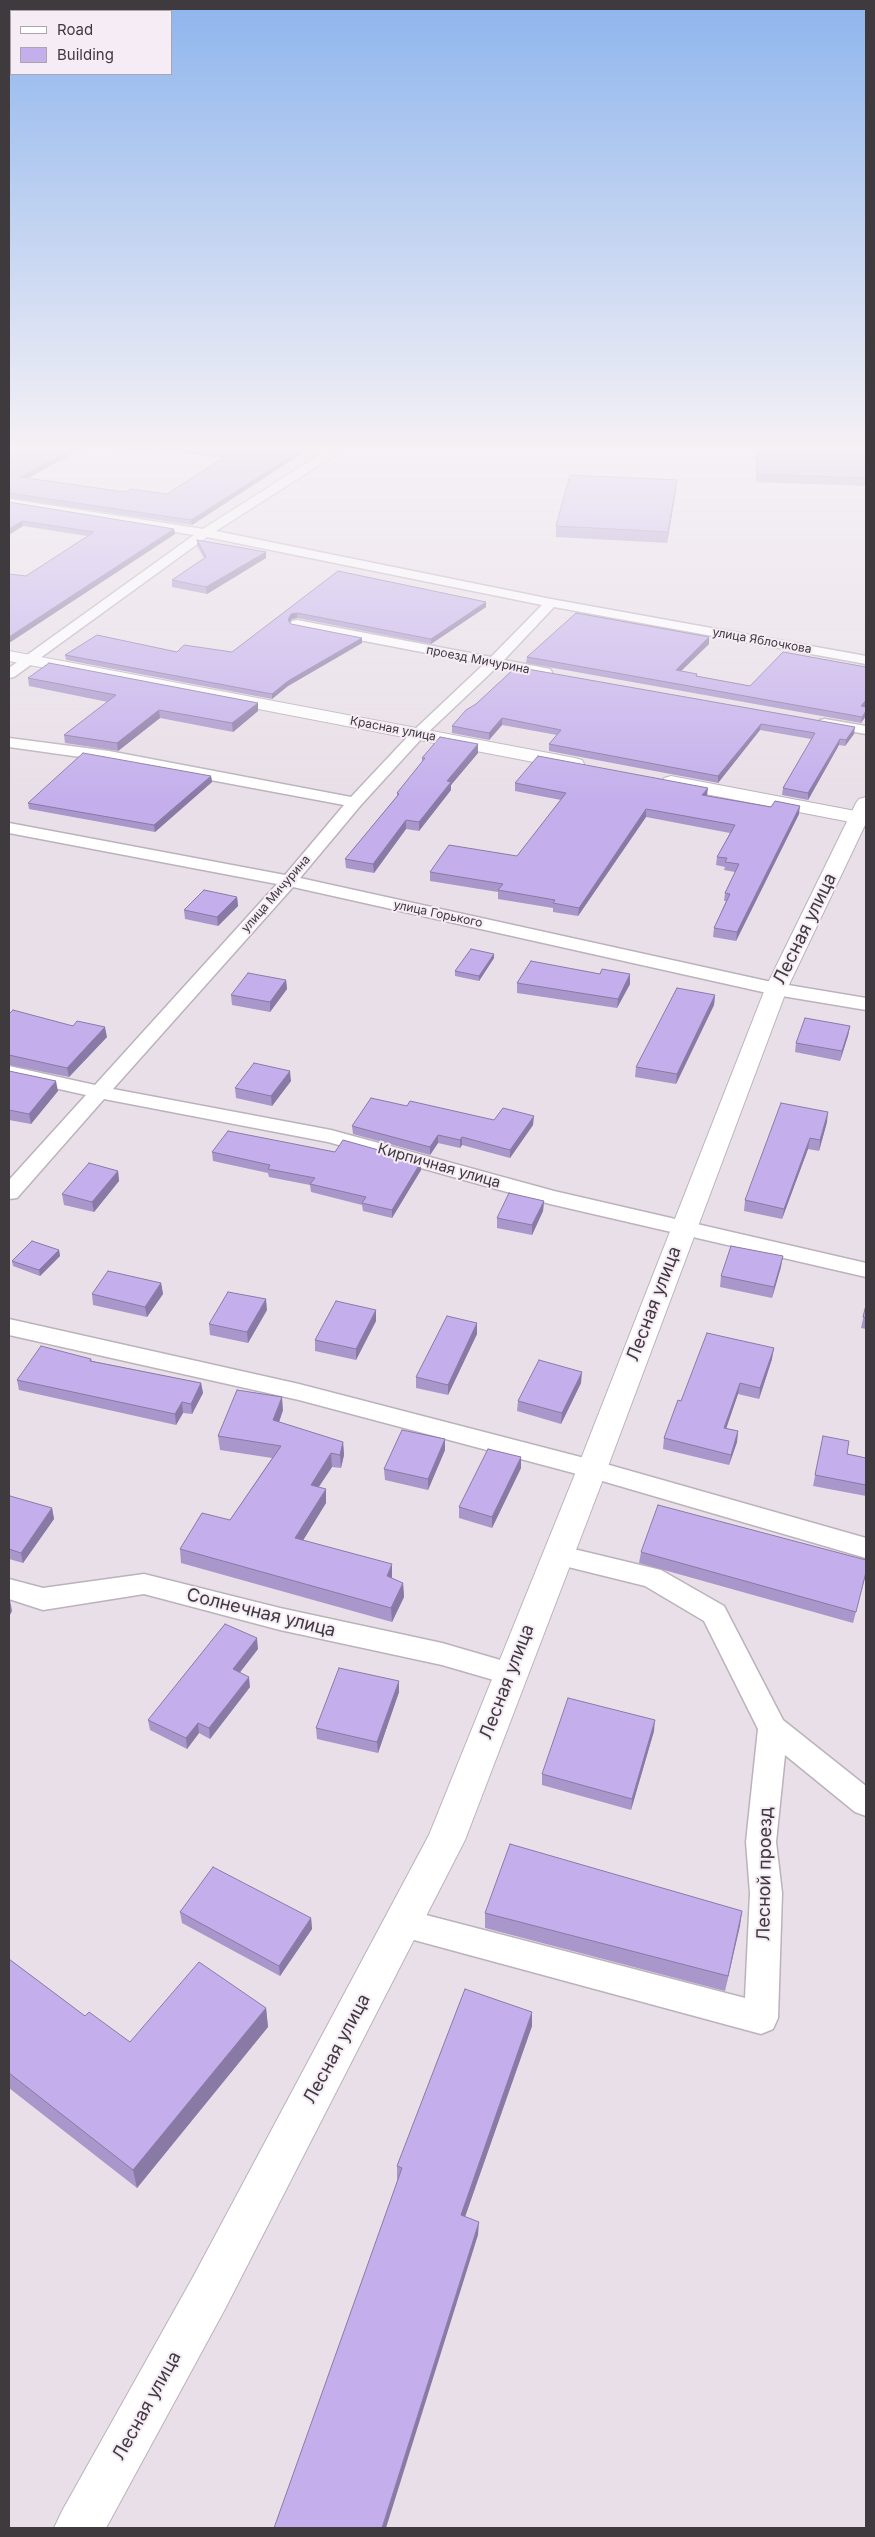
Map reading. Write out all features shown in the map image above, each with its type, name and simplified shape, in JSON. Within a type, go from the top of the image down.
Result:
[{"type":"street","points":[[9,674],[164,562]]},
{"type":"street","name":"улица Яблочкова","points":[[350,562],[550,603],[866,660]]},
{"type":"street","name":"улица Мичурина","points":[[9,1193],[288,881],[355,802],[418,734],[493,663],[550,603]]},
{"type":"street","name":"проезд Мичурина","points":[[297,624],[562,676]]},
{"type":"street","name":"Красная улица","points":[[9,656],[592,767]]},
{"type":"street","points":[[807,720],[866,730]]},
{"type":"street","points":[[9,742],[109,756],[355,802]]},
{"type":"street","points":[[650,778],[864,813]]},
{"type":"street","name":"Лесная улица","points":[[80,2528],[209,2293],[446,1840],[592,1469],[776,989],[864,813]]},
{"type":"street","name":"улица Горького","points":[[9,828],[288,881],[776,989],[866,1004]]},
{"type":"street","name":"Кирпичная улица","points":[[9,1072],[98,1092],[331,1136],[550,1197],[866,1270]]},
{"type":"street","points":[[9,1326],[299,1392],[592,1469],[866,1548]]},
{"type":"street","points":[[557,1555],[652,1577],[714,1614],[772,1729],[866,1803]]},
{"type":"street","name":"Солнечная улица","points":[[9,1589],[43,1599],[144,1584],[280,1619],[442,1654],[511,1674]]},
{"type":"street","name":"Лесной проезд","points":[[403,1923],[761,2018],[766,1893],[761,1842],[772,1729]]},
{"type":"building","points":[[47,562],[123,562],[9,637],[9,574],[26,576]]},
{"type":"building","points":[[198,562],[248,562],[206,587],[172,580]]},
{"type":"building","points":[[338,571],[486,602],[431,639],[297,613],[291,614],[288,620],[291,624],[362,638],[288,681],[272,694],[65,655],[97,635],[177,652],[184,645],[232,652]]},
{"type":"building","points":[[576,613],[709,637],[676,670],[697,674],[696,676],[750,686],[783,652],[866,667],[866,700],[861,706],[866,707],[866,711],[862,717],[527,657]]},
{"type":"building","points":[[49,663],[258,703],[232,723],[159,710],[117,743],[64,735],[116,695],[28,678]]},
{"type":"building","points":[[516,667],[855,727],[846,740],[840,739],[808,793],[783,788],[815,733],[761,724],[718,776],[549,744],[561,730],[502,718],[489,733],[452,726],[466,710],[476,704]]},
{"type":"building","points":[[440,737],[478,744],[447,781],[451,782],[419,822],[406,820],[373,864],[345,859],[399,794],[397,793],[425,758],[422,758]]},
{"type":"building","points":[[83,753],[211,776],[154,825],[28,803]]},
{"type":"building","points":[[538,756],[708,788],[702,795],[771,807],[775,801],[800,806],[737,932],[714,928],[730,894],[725,893],[739,864],[725,862],[727,858],[717,857],[735,825],[646,809],[579,908],[553,903],[555,900],[498,890],[503,884],[430,872],[449,845],[517,856],[566,793],[515,783]]},
{"type":"building","points":[[204,890],[237,897],[217,917],[184,910]]},
{"type":"building","points":[[471,949],[494,954],[479,976],[455,971]]},
{"type":"building","points":[[531,961],[600,974],[602,969],[630,974],[618,999],[517,983]]},
{"type":"building","points":[[248,973],[286,980],[270,1002],[231,995]]},
{"type":"building","points":[[677,988],[715,995],[677,1074],[636,1067]]},
{"type":"building","points":[[13,1010],[73,1026],[77,1021],[105,1027],[67,1068],[9,1055],[9,1014]]},
{"type":"building","points":[[805,1018],[850,1026],[842,1051],[796,1043]]},
{"type":"building","points":[[254,1063],[290,1071],[271,1096],[235,1088]]},
{"type":"building","points":[[9,1071],[56,1081],[29,1114],[9,1110]]},
{"type":"building","points":[[371,1098],[407,1106],[410,1101],[494,1120],[503,1108],[534,1116],[510,1150],[462,1137],[460,1140],[438,1135],[430,1147],[352,1126]]},
{"type":"building","points":[[781,1103],[828,1112],[820,1140],[810,1138],[784,1209],[745,1200]]},
{"type":"building","points":[[228,1131],[335,1152],[343,1140],[421,1162],[392,1210],[362,1203],[366,1197],[310,1184],[315,1178],[268,1169],[270,1165],[212,1152]]},
{"type":"building","points":[[89,1163],[118,1171],[92,1202],[62,1194]]},
{"type":"building","points":[[509,1193],[544,1201],[532,1225],[497,1218]]},
{"type":"building","points":[[32,1241],[59,1250],[39,1270],[12,1261]]},
{"type":"building","points":[[731,1246],[783,1256],[774,1287],[721,1276]]},
{"type":"building","points":[[108,1271],[161,1283],[145,1307],[92,1294]]},
{"type":"building","points":[[228,1292],[266,1299],[247,1332],[209,1324]]},
{"type":"building","points":[[336,1301],[376,1310],[356,1349],[315,1340]]},
{"type":"building","points":[[866,1305],[866,1318],[863,1317]]},
{"type":"building","points":[[447,1316],[477,1323],[448,1385],[416,1377]]},
{"type":"building","points":[[707,1333],[774,1348],[760,1388],[740,1383],[724,1428],[738,1431],[731,1455],[664,1438],[678,1400],[681,1401]]},
{"type":"building","points":[[41,1346],[91,1359],[90,1361],[201,1383],[191,1404],[182,1402],[175,1414],[17,1380]]},
{"type":"building","points":[[539,1360],[582,1372],[562,1413],[518,1401]]},
{"type":"building","points":[[237,1390],[282,1397],[273,1420],[343,1442],[340,1455],[331,1453],[311,1485],[326,1489],[295,1538],[392,1564],[387,1576],[403,1583],[391,1608],[180,1549],[202,1513],[230,1520],[281,1446],[218,1436]]},
{"type":"building","points":[[402,1430],[445,1439],[428,1479],[384,1469]]},
{"type":"building","points":[[823,1436],[849,1441],[847,1454],[866,1458],[866,1485],[815,1475]]},
{"type":"building","points":[[488,1449],[521,1457],[492,1517],[459,1507]]},
{"type":"building","points":[[10,1496],[52,1508],[21,1553],[9,1549]]},
{"type":"building","points":[[658,1505],[866,1560],[866,1572],[856,1612],[641,1552]]},
{"type":"building","points":[[225,1624],[257,1638],[233,1669],[249,1677],[209,1728],[198,1723],[186,1738],[148,1720]]},
{"type":"building","points":[[339,1668],[399,1681],[377,1742],[316,1728]]},
{"type":"building","points":[[568,1698],[655,1720],[632,1799],[542,1774]]},
{"type":"building","points":[[510,1844],[742,1911],[728,1976],[485,1913]]},
{"type":"building","points":[[213,1867],[311,1918],[279,1966],[180,1912]]},
{"type":"building","points":[[9,1959],[85,2016],[89,2012],[130,2042],[199,1962],[266,2008],[133,2170],[9,2073]]},
{"type":"building","points":[[465,1989],[532,2012],[461,2215],[479,2222],[382,2528],[274,2528],[402,2168],[397,2166]]}]
